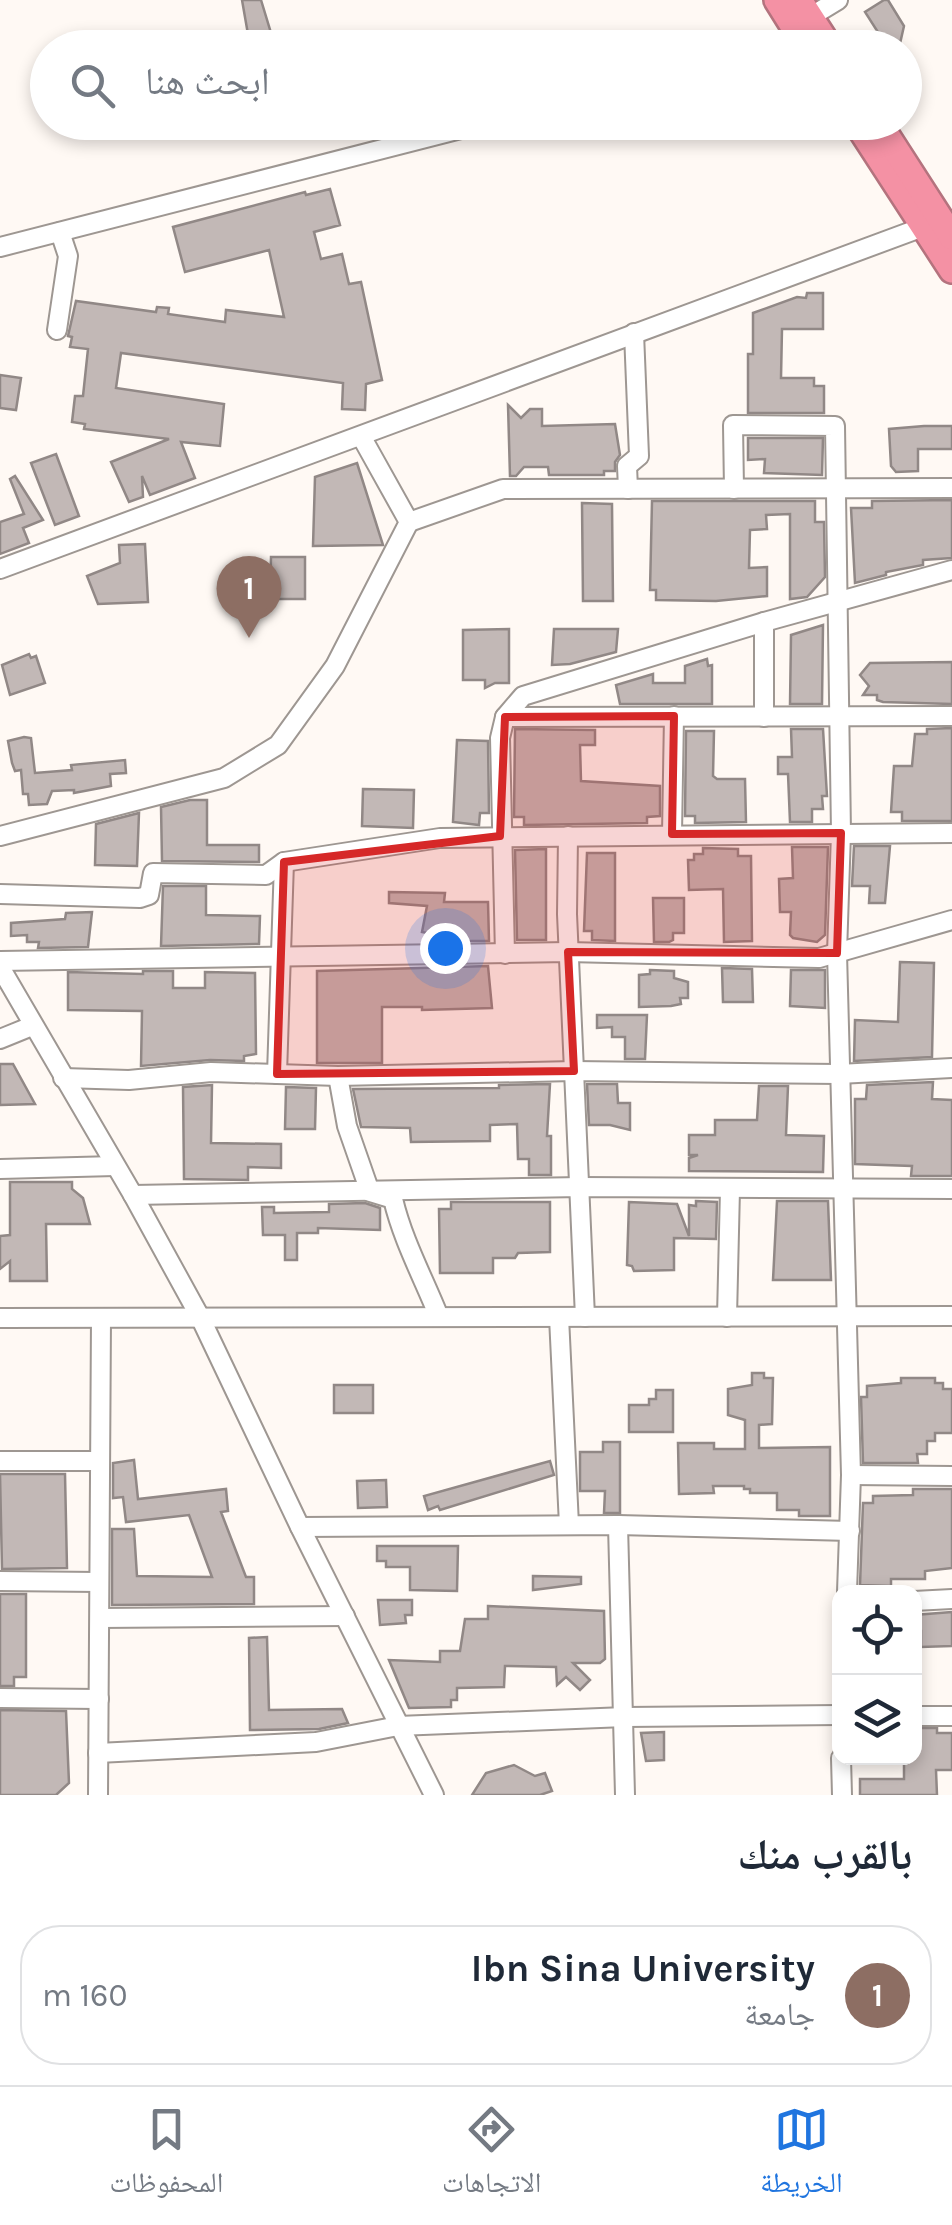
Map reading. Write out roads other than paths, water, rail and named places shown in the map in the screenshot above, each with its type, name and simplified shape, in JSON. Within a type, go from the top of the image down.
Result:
[{"type":"highway","points":[[777,0],[804,26]]},
{"type":"highway","points":[[868,140],[952,270]]},
{"type":"highway","points":[[890,140],[952,237]]},
{"type":"street","points":[[804,26],[838,0]]},
{"type":"street","points":[[0,247],[418,140]]},
{"type":"street","points":[[0,569],[924,226]]},
{"type":"street","points":[[58,330],[68,256],[60,232]]},
{"type":"street","points":[[628,489],[627,466],[638,456],[634,334]]},
{"type":"street","points":[[734,490],[733,425],[834,426],[841,833],[836,953],[851,1476],[847,1585]]},
{"type":"street","points":[[361,436],[409,522]]},
{"type":"street","points":[[0,836],[224,778],[278,745],[336,666],[409,522],[504,489],[952,488]]},
{"type":"street","points":[[504,954],[500,738],[505,717],[523,696],[764,622],[952,570]]},
{"type":"street","points":[[764,622],[764,717]]},
{"type":"street","points":[[672,834],[674,716]]},
{"type":"street","points":[[505,717],[952,716]]},
{"type":"street","points":[[0,894],[140,898],[149,894],[153,872],[266,876],[284,862],[405,842],[500,836],[952,833]]},
{"type":"street","points":[[568,836],[568,952],[584,1318]]},
{"type":"street","points":[[277,1074],[284,862]]},
{"type":"street","points":[[434,1795],[200,1317],[0,964],[568,952],[819,958],[952,920]]},
{"type":"street","points":[[0,1039],[32,1026]]},
{"type":"street","points":[[63,1078],[129,1080],[210,1072],[338,1076],[574,1071],[839,1074],[952,1068]]},
{"type":"street","points":[[338,1076],[347,1126],[370,1192]]},
{"type":"street","points":[[0,1169],[115,1166]]},
{"type":"street","points":[[133,1195],[278,1190],[952,1188]]},
{"type":"street","points":[[727,1317],[730,1189]]},
{"type":"street","points":[[370,1192],[393,1199],[402,1236],[420,1267],[439,1317]]},
{"type":"street","points":[[0,1318],[952,1316]]},
{"type":"street","points":[[559,1317],[569,1526]]},
{"type":"street","points":[[98,1795],[101,1318]]},
{"type":"street","points":[[0,1461],[100,1461]]},
{"type":"street","points":[[851,1476],[952,1476]]},
{"type":"street","points":[[300,1526],[618,1525],[850,1531]]},
{"type":"street","points":[[618,1525],[625,1795]]},
{"type":"street","points":[[0,1581],[98,1582]]},
{"type":"street","points":[[922,1601],[952,1599]]},
{"type":"street","points":[[100,1618],[345,1616]]},
{"type":"street","points":[[0,1698],[99,1698]]},
{"type":"street","points":[[98,1752],[316,1742],[398,1726],[625,1717],[832,1716]]},
{"type":"street","points":[[922,1716],[952,1716]]},
{"type":"street","points":[[841,1765],[842,1795]]},
{"type":"place","name":"Ibn Sina University","points":[[249,638]]}]
